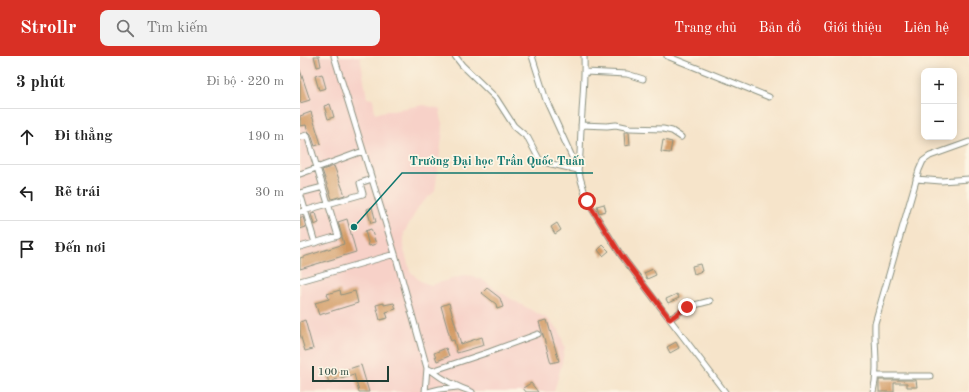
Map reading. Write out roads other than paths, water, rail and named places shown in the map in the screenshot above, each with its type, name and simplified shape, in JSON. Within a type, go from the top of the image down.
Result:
[{"type":"street","points":[[334,56],[395,254],[427,368],[425,392]]},
{"type":"street","points":[[454,56],[496,98],[514,126],[528,138],[539,159],[543,162],[578,170]]},
{"type":"street","points":[[532,56],[546,100],[578,170],[587,201],[621,255],[725,392]]},
{"type":"street","points":[[578,170],[580,160],[585,72],[584,56]]},
{"type":"street","points":[[667,56],[769,97]]},
{"type":"street","points":[[585,72],[627,74],[643,79]]},
{"type":"street","points":[[581,125],[616,125],[630,128],[663,129],[672,131],[681,137]]},
{"type":"street","points":[[300,137],[307,135],[338,236],[300,247]]},
{"type":"street","points":[[873,392],[876,376],[874,340],[875,323],[916,179],[922,164],[927,158],[969,142]]},
{"type":"street","points":[[300,174],[363,151]]},
{"type":"street","points":[[303,212],[363,194],[360,182],[372,179]]},
{"type":"street","points":[[916,179],[941,181],[969,179]]},
{"type":"street","points":[[315,243],[303,212],[300,193],[323,187]]},
{"type":"street","points":[[300,281],[395,254]]},
{"type":"street","points":[[670,319],[687,307],[710,301]]},
{"type":"street","points":[[432,371],[538,334]]},
{"type":"street","points":[[427,368],[444,380],[472,392]]},
{"type":"street","points":[[876,376],[930,376]]},
{"type":"street","points":[[428,392],[458,387]]},
{"type":"place","name":"Trường Đại học Trần Quốc Tuấn","points":[[354,227]]}]
